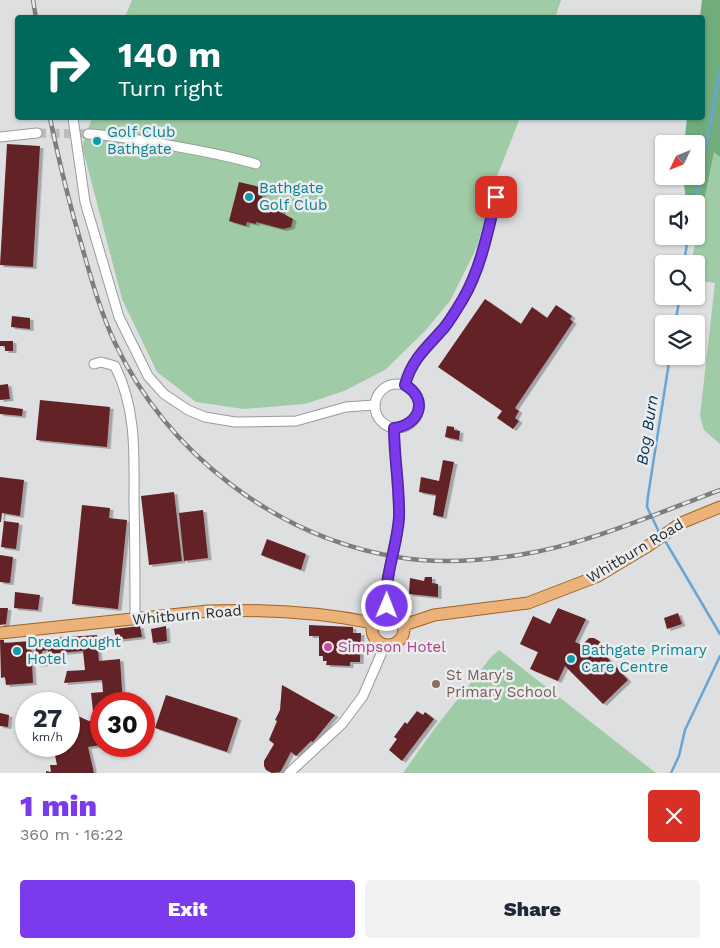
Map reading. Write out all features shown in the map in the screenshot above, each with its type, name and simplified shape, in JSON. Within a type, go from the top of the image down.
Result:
[{"type":"main road","name":"Whitburn Road","points":[[404,625],[434,615],[528,603],[598,576],[651,544],[680,523],[720,508]]},
{"type":"main road","name":"Whitburn Road","points":[[0,633],[208,611],[250,610],[315,613],[373,623]]},
{"type":"main road","points":[[392,613],[400,617],[405,631],[400,641],[390,646],[385,645],[376,639],[373,634],[373,623],[378,616],[392,613]]},
{"type":"street","points":[[73,120],[85,202],[119,317],[148,376],[164,394],[188,410],[205,417],[235,422],[296,421],[346,407],[374,405]]},
{"type":"street","points":[[0,137],[38,133]]},
{"type":"street","points":[[88,134],[186,148],[256,164]]},
{"type":"street","points":[[405,385],[417,357],[444,328],[472,281],[496,197]]},
{"type":"street","points":[[94,364],[101,362],[115,366],[124,385],[129,402],[134,449],[135,618]]},
{"type":"street","points":[[391,384],[405,385],[412,388],[416,394],[419,409],[417,416],[408,425],[394,428],[383,423],[378,418],[374,405],[379,392],[384,387],[391,384]]},
{"type":"street","points":[[387,613],[387,579],[396,541],[399,517],[394,428]]},
{"type":"street","points":[[289,773],[342,724],[363,696],[385,645]]},
{"type":"green space","points":[[132,0],[561,0],[556,15],[126,15]]},
{"type":"green space","points":[[702,0],[720,0],[720,157],[714,152],[705,196],[685,195],[684,185],[705,185],[705,135],[685,135],[687,120],[705,120],[705,15],[700,15]]},
{"type":"green space","points":[[91,120],[519,120],[494,184],[477,247],[450,301],[425,331],[385,370],[344,391],[305,404],[244,409],[196,402],[157,372],[122,299],[82,146]]},
{"type":"green space","points":[[714,151],[720,157],[720,444],[704,430],[700,416],[715,283],[705,281],[705,255],[693,255],[695,245],[705,245],[705,195]]},
{"type":"green space","points":[[499,650],[656,773],[403,773],[435,728],[491,657]]},
{"type":"building","points":[[7,144],[40,146],[33,267],[0,265]]},
{"type":"building","name":"Bathgate Golf Club","points":[[239,182],[264,188],[260,208],[276,212],[277,206],[283,207],[282,213],[293,219],[291,227],[283,229],[256,222],[256,224],[247,222],[246,226],[229,221]]},
{"type":"building","points":[[485,299],[521,324],[532,307],[547,318],[556,305],[572,316],[570,319],[573,322],[515,408],[519,411],[515,418],[519,421],[513,429],[497,418],[502,411],[438,367]]},
{"type":"building","points":[[12,316],[30,318],[30,329],[11,327]]},
{"type":"building","points":[[0,341],[13,341],[13,351],[5,351],[5,346],[0,346]]},
{"type":"building","points":[[8,384],[10,399],[0,400],[0,385]]},
{"type":"building","points":[[40,400],[110,407],[107,447],[36,440]]},
{"type":"building","points":[[0,406],[23,409],[22,416],[0,414]]},
{"type":"building","points":[[447,426],[454,427],[454,430],[460,431],[459,440],[445,437]]},
{"type":"building","points":[[443,460],[454,462],[443,517],[433,515],[436,495],[419,492],[421,477],[439,481]]},
{"type":"building","points":[[0,477],[24,480],[20,516],[2,513],[1,522],[0,522]]},
{"type":"building","points":[[174,492],[182,561],[149,565],[141,496]]},
{"type":"building","points":[[82,505],[110,508],[109,518],[127,520],[118,609],[72,604]]},
{"type":"building","points":[[203,510],[208,558],[184,561],[179,513]]},
{"type":"building","points":[[4,521],[19,523],[16,549],[1,547]]},
{"type":"building","points":[[267,539],[306,554],[301,570],[261,555]]},
{"type":"building","points":[[0,555],[13,557],[10,583],[0,582]]},
{"type":"building","points":[[425,577],[432,577],[432,583],[438,584],[438,597],[409,594],[410,578],[424,581]]},
{"type":"building","points":[[15,592],[40,595],[38,610],[14,608]]},
{"type":"building","points":[[0,608],[8,608],[6,624],[0,625]]},
{"type":"building","name":"Bathgate Primary Care Centre","points":[[558,608],[586,619],[575,642],[582,645],[589,638],[599,641],[601,644],[599,649],[628,680],[603,704],[565,666],[558,681],[530,669],[538,652],[520,644],[533,616],[550,624]]},
{"type":"building","points":[[678,613],[682,624],[667,629],[664,618]]},
{"type":"building","name":"Simpson Hotel","points":[[309,625],[353,627],[353,633],[361,633],[360,662],[350,662],[350,666],[326,665],[327,661],[323,661],[323,656],[319,656],[319,636],[309,636]],"holes":[[[338,641],[349,641],[349,654],[337,653]]]},
{"type":"building","points":[[140,626],[142,637],[116,640],[114,629]]},
{"type":"building","points":[[166,626],[167,641],[153,643],[151,629]]},
{"type":"building","points":[[97,635],[99,661],[120,659],[122,692],[103,692],[102,680],[64,683],[67,671],[85,670],[83,651],[48,654],[48,650],[42,651],[43,657],[55,656],[55,663],[37,665],[35,640],[47,639],[48,645],[52,644],[52,638]]},
{"type":"building","points":[[0,640],[4,640],[4,643],[31,641],[33,683],[6,685],[5,677],[1,678]]},
{"type":"building","points":[[282,685],[335,715],[313,742],[311,741],[296,756],[291,752],[280,772],[272,773],[266,770],[264,761],[274,744],[269,740],[280,710]]},
{"type":"building","points":[[166,695],[238,718],[227,752],[155,728]]},
{"type":"building","points":[[417,711],[423,715],[425,712],[434,719],[402,761],[389,750],[397,739],[394,737],[405,722],[407,724]]},
{"type":"building","points":[[0,713],[9,715],[8,727],[0,726]]},
{"type":"building","points":[[80,717],[90,721],[90,747],[88,747],[94,773],[46,773],[46,771],[51,772],[50,765],[57,765],[55,757],[80,757]]},
{"type":"waterway","name":"Bog Burn","points":[[697,195],[720,71]]},
{"type":"waterway","name":"Bog Burn","points":[[685,255],[687,245]]},
{"type":"waterway","name":"Bog Burn","points":[[677,315],[678,305]]},
{"type":"waterway","name":"Bog Burn","points":[[659,532],[647,507],[669,365]]},
{"type":"waterway","points":[[664,539],[720,634]]},
{"type":"waterway","points":[[671,773],[679,756],[685,730],[720,656]]},
{"type":"tunnel","points":[[37,133],[88,134]]},
{"type":"railway","points":[[33,0],[36,15]]},
{"type":"railway","points":[[50,120],[69,200],[97,297],[115,343],[137,383],[164,420],[196,454],[231,484],[269,510],[309,531],[352,547],[412,559],[458,561],[519,555],[570,544],[720,490]]},
{"type":"place","name":"Golf Club Bathgate","points":[[97,141]]},
{"type":"place","name":"Bathgate Golf Club","points":[[249,197]]},
{"type":"place","name":"Simpson Hotel","points":[[328,647]]},
{"type":"place","name":"Dreadnought Hotel","points":[[17,651]]},
{"type":"place","name":"Bathgate Primary Care Centre","points":[[571,659]]},
{"type":"place","name":"St Mary's Primary School","points":[[436,684]]},
{"type":"route","points":[[387,606],[387,579],[396,541],[399,517],[398,469],[394,428],[402,428],[408,425],[417,416],[419,409],[416,394],[412,388],[405,385],[417,357],[444,328],[464,298],[482,251],[496,197]]}]
